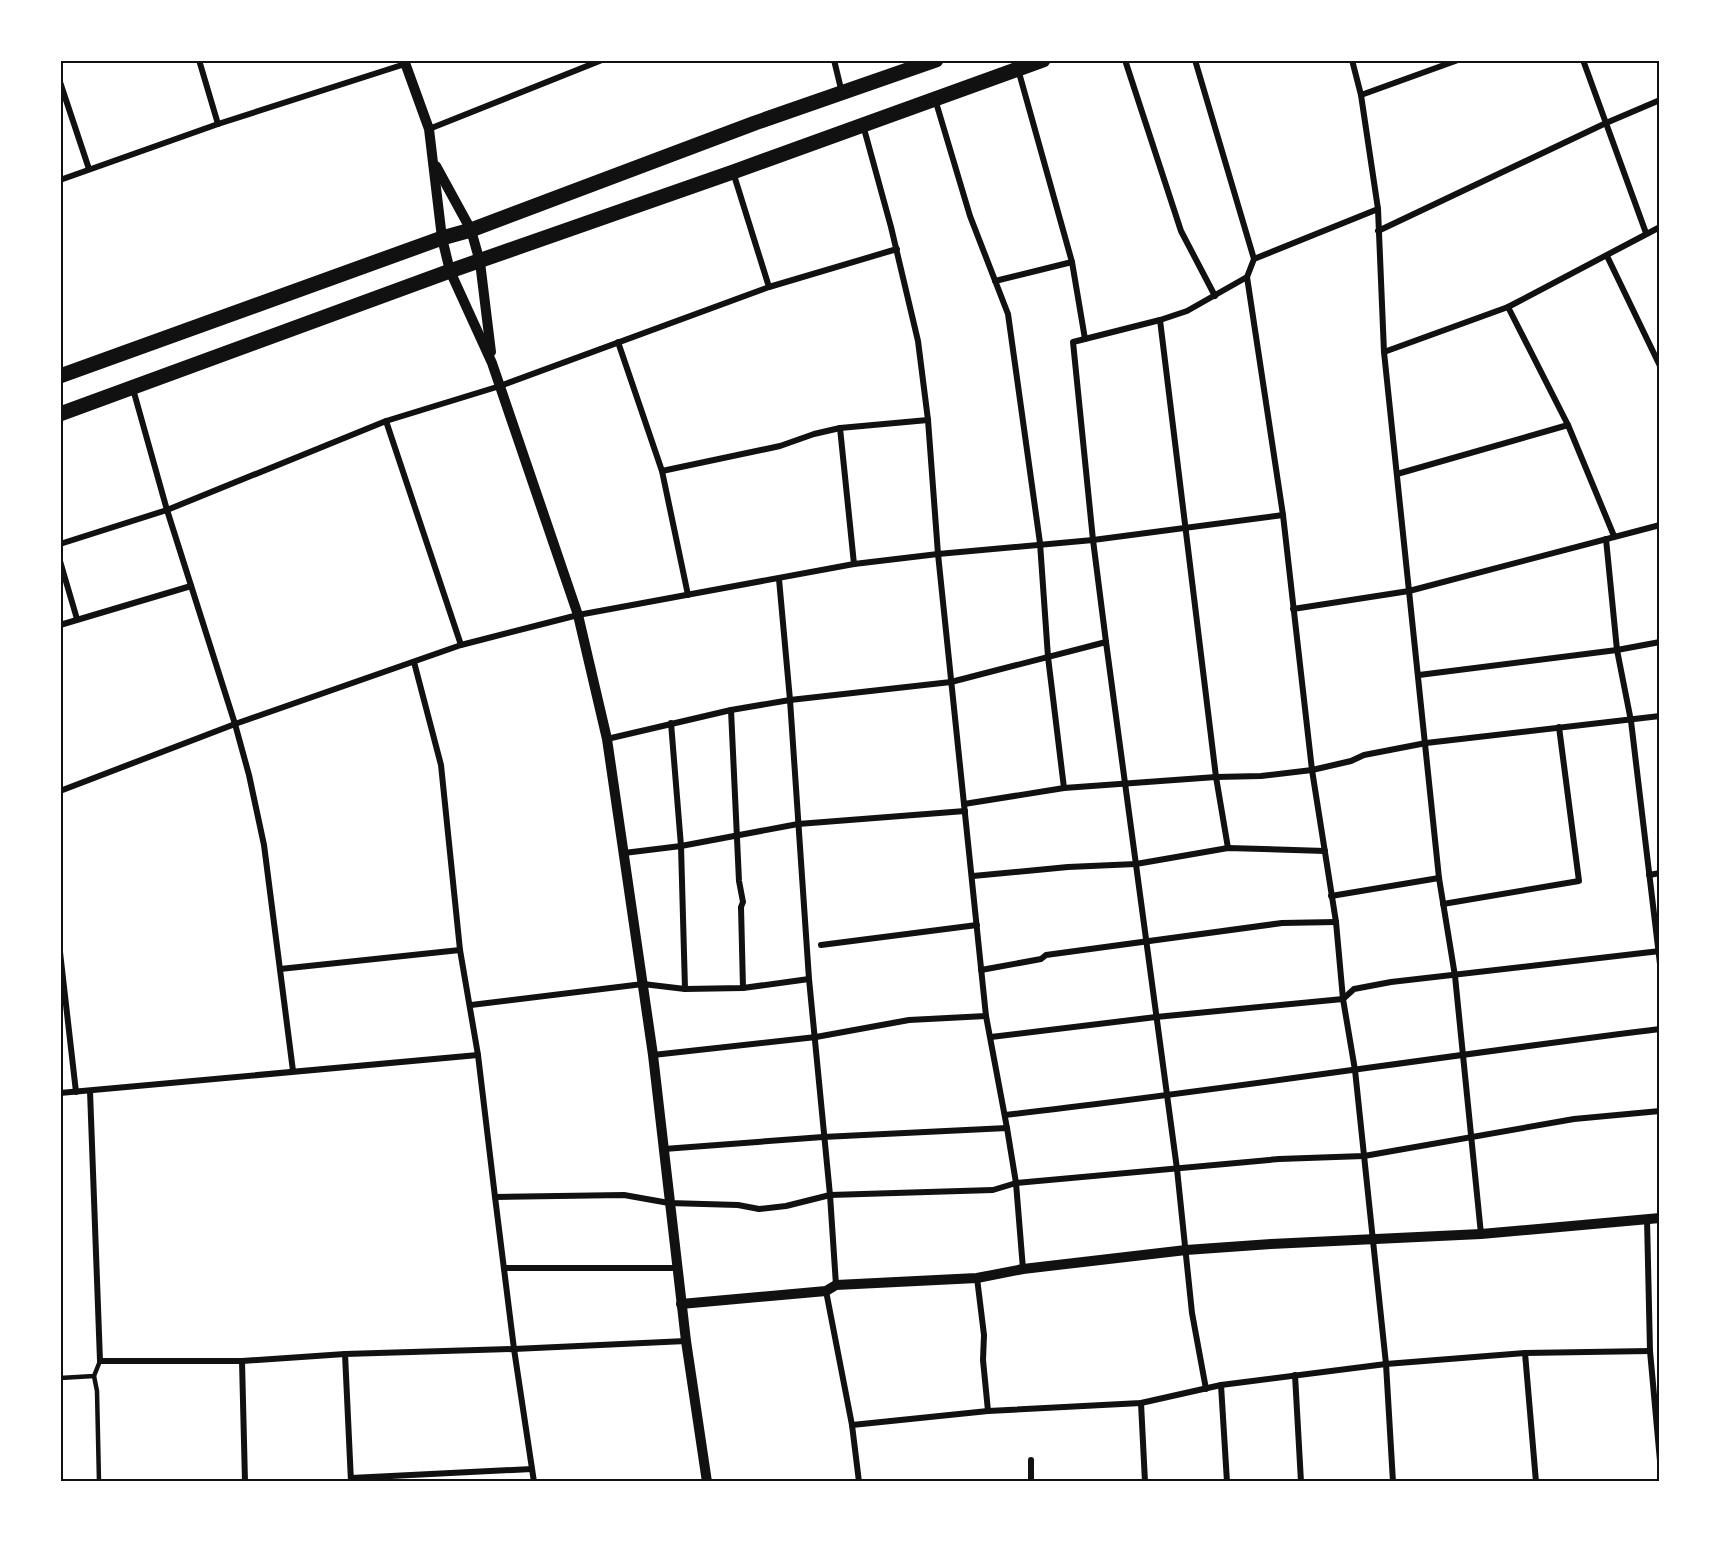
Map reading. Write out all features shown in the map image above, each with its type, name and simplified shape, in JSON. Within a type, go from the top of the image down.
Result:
[{"type":"main road","points":[[60,376],[442,238],[471,230],[755,123],[936,60]]},
{"type":"main road","points":[[60,414],[450,271],[1043,60]]},
{"type":"street","points":[[199,60],[218,124]]},
{"type":"street","points":[[429,129],[602,60]]},
{"type":"street","points":[[834,60],[843,94]]},
{"type":"street","points":[[1125,60],[1181,231],[1215,296]]},
{"type":"street","points":[[1195,60],[1254,260],[1247,277],[1283,515],[1312,770],[1336,922],[1343,999],[1355,1070],[1386,1364],[1393,1482]]},
{"type":"street","points":[[1352,60],[1361,95],[1378,209],[1384,352],[1439,878],[1455,976],[1481,1234]]},
{"type":"street","points":[[1361,95],[1458,60]]},
{"type":"street","points":[[1583,60],[1646,233]]},
{"type":"street","points":[[60,180],[404,62],[429,129],[442,238],[450,271],[492,363],[578,615],[607,739],[653,1055],[681,1304],[707,1482]]},
{"type":"street","points":[[1018,69],[1072,262],[1085,339]]},
{"type":"street","points":[[60,82],[89,169]]},
{"type":"street","points":[[935,99],[970,216],[1008,314],[1040,543],[1048,657],[1064,788]]},
{"type":"street","points":[[1378,231],[1606,123],[1660,100]]},
{"type":"street","points":[[863,124],[897,249],[918,341],[928,420],[938,554],[986,1016],[1016,1183],[1023,1269]]},
{"type":"street","points":[[433,160],[471,230],[480,262],[492,363]]},
{"type":"street","points":[[733,172],[769,287]]},
{"type":"street","points":[[1254,260],[1378,209]]},
{"type":"street","points":[[1384,352],[1508,307],[1660,227]]},
{"type":"street","points":[[60,544],[167,510],[386,421],[500,386],[769,287],[897,249]]},
{"type":"street","points":[[1606,256],[1660,366]]},
{"type":"street","points":[[995,281],[1072,262]]},
{"type":"street","points":[[1206,1389],[1192,1313],[1177,1169],[1093,540],[1073,342],[1160,320],[1186,311],[1247,277]]},
{"type":"street","points":[[1508,307],[1568,425],[1614,536]]},
{"type":"street","points":[[1160,320],[1216,777],[1228,848]]},
{"type":"street","points":[[618,342],[662,471],[688,595]]},
{"type":"street","points":[[132,388],[190,586],[236,724],[264,844],[292,1071]]},
{"type":"street","points":[[662,471],[780,446],[840,428],[928,420]]},
{"type":"street","points":[[386,421],[461,645]]},
{"type":"street","points":[[1397,474],[1568,425]]},
{"type":"street","points":[[840,428],[854,564]]},
{"type":"street","points":[[60,791],[236,724],[461,645],[578,615],[854,564],[1040,543],[1093,540],[1283,515]]},
{"type":"street","points":[[1293,609],[1409,591],[1660,525]]},
{"type":"street","points":[[1606,539],[1617,650],[1631,721],[1660,964]]},
{"type":"street","points":[[60,561],[77,619]]},
{"type":"street","points":[[779,579],[790,700],[809,979],[830,1195],[831,1288],[859,1482]]},
{"type":"street","points":[[60,625],[190,586]]},
{"type":"street","points":[[607,739],[731,710],[790,700],[951,682],[1106,642]]},
{"type":"street","points":[[1419,675],[1617,650],[1660,642]]},
{"type":"street","points":[[414,662],[441,765],[460,950],[478,1055],[514,1349],[534,1482]]},
{"type":"street","points":[[731,710],[739,881],[742,886],[743,902],[741,908],[743,988]]},
{"type":"street","points":[[624,853],[681,846],[798,824],[965,808],[1064,788],[1216,777],[1260,777],[1312,770],[1364,755],[1425,743],[1660,716]]},
{"type":"street","points":[[671,723],[681,846],[685,989]]},
{"type":"street","points":[[1443,904],[1579,881],[1560,727]]},
{"type":"street","points":[[973,876],[1068,867],[1136,864],[1228,848],[1325,851]]},
{"type":"street","points":[[1649,875],[1660,873]]},
{"type":"street","points":[[1331,896],[1439,878]]},
{"type":"street","points":[[981,969],[1041,959],[1047,955],[1146,940],[1282,923],[1336,922]]},
{"type":"street","points":[[820,945],[977,925]]},
{"type":"street","points":[[280,969],[460,950]]},
{"type":"street","points":[[991,1037],[1156,1017],[1343,999],[1354,989],[1391,982],[1659,951]]},
{"type":"street","points":[[60,952],[76,1092]]},
{"type":"street","points":[[471,1005],[643,984],[685,989],[743,988],[809,979]]},
{"type":"street","points":[[653,1055],[816,1037],[909,1020],[986,1016]]},
{"type":"street","points":[[1005,1115],[1167,1096],[1660,1029]]},
{"type":"street","points":[[60,1094],[478,1055]]},
{"type":"street","points":[[90,1091],[100,1361],[242,1361],[345,1354],[686,1341]]},
{"type":"street","points":[[495,1197],[624,1195],[669,1203],[738,1205],[759,1209],[786,1206],[830,1195],[993,1190],[1016,1183],[1279,1160],[1364,1156],[1574,1119],[1660,1111]]},
{"type":"street","points":[[664,1149],[823,1137],[1007,1128]]},
{"type":"street","points":[[681,1304],[831,1288],[977,1278],[1023,1269],[1186,1250],[1481,1234],[1660,1218]]},
{"type":"street","points":[[1647,1219],[1650,1351],[1660,1461]]},
{"type":"street","points":[[504,1268],[677,1268]]},
{"type":"street","points":[[977,1278],[984,1335],[983,1360],[988,1411]]},
{"type":"street","points":[[852,1425],[988,1411],[1141,1403],[1221,1385],[1386,1364],[1525,1353],[1650,1351]]},
{"type":"street","points":[[1525,1353],[1536,1482]]},
{"type":"street","points":[[345,1354],[351,1480],[532,1469]]},
{"type":"street","points":[[242,1361],[245,1482]]},
{"type":"street","points":[[1295,1375],[1301,1482]]},
{"type":"street","points":[[1221,1385],[1227,1482]]},
{"type":"street","points":[[1141,1403],[1145,1482]]},
{"type":"street","points":[[1031,1460],[1031,1482]]},
{"type":"lane","points":[[99,1482],[97,1391],[94,1376],[100,1361]]},
{"type":"lane","points":[[60,1378],[94,1376]]}]
